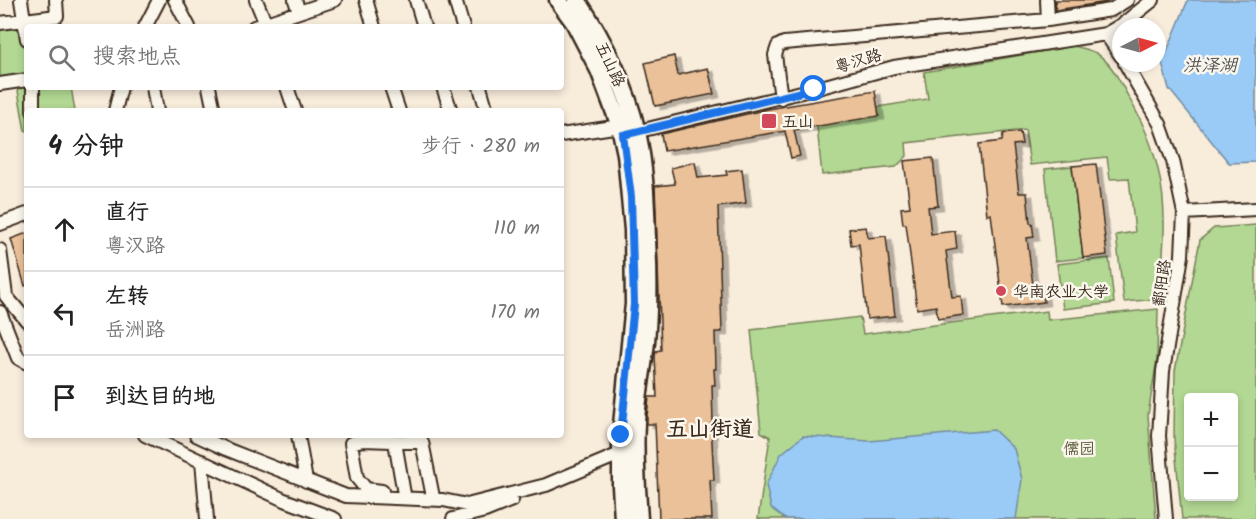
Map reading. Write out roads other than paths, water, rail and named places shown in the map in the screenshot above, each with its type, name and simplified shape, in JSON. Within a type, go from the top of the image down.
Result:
[{"type":"main road","name":"五山路","points":[[558,0],[585,41],[627,131]]},
{"type":"main road","name":"五山路","points":[[576,0],[586,14],[617,75],[627,131]]},
{"type":"main road","points":[[623,519],[620,454],[622,411],[634,304],[632,208],[627,131]]},
{"type":"main road","points":[[627,131],[643,178],[648,257],[646,342],[636,423],[639,519]]},
{"type":"street","points":[[21,0],[25,24]]},
{"type":"street","points":[[0,23],[57,16],[56,0]]},
{"type":"street","points":[[147,24],[159,0]]},
{"type":"street","points":[[175,0],[187,24]]},
{"type":"street","points":[[256,0],[262,24]]},
{"type":"street","points":[[266,24],[297,6],[335,0]]},
{"type":"street","points":[[366,0],[373,24]]},
{"type":"street","points":[[416,0],[423,24]]},
{"type":"street","points":[[455,0],[462,24]]},
{"type":"street","points":[[1047,0],[1047,20]]},
{"type":"street","points":[[781,98],[774,55],[778,46],[784,43],[1047,20],[1111,10],[1127,0]]},
{"type":"street","points":[[1112,43],[1106,34],[1154,0]]},
{"type":"street","name":"粤汉路","points":[[564,135],[627,131],[781,98],[894,67],[1106,34]]},
{"type":"street","name":"鄱阳路","points":[[1130,72],[1160,124],[1173,161],[1184,213],[1182,256],[1163,371],[1160,425],[1166,519]]},
{"type":"street","points":[[0,84],[24,80]]},
{"type":"street","points":[[33,90],[33,108]]},
{"type":"street","points":[[117,108],[120,90]]},
{"type":"street","points":[[154,90],[156,108]]},
{"type":"street","points":[[210,90],[213,108]]},
{"type":"street","points":[[288,90],[294,108]]},
{"type":"street","points":[[392,90],[398,108]]},
{"type":"street","points":[[444,90],[450,108]]},
{"type":"street","points":[[481,90],[486,108]]},
{"type":"street","points":[[1184,213],[1256,208]]},
{"type":"street","points":[[0,224],[24,215]]},
{"type":"street","points":[[0,250],[6,296],[24,317]]},
{"type":"street","points":[[0,312],[18,358],[24,361]]},
{"type":"street","points":[[152,438],[282,499],[335,519]]},
{"type":"street","points":[[202,438],[346,496],[438,499]]},
{"type":"street","points":[[299,438],[306,481]]},
{"type":"street","points":[[438,499],[422,442],[362,438],[351,443],[357,478],[366,489],[467,505],[546,485]]},
{"type":"street","points":[[395,442],[404,494]]},
{"type":"street","points":[[453,519],[486,511],[620,454]]},
{"type":"street","points":[[202,461],[207,519]]},
{"type":"water","name":"洪泽湖","points":[[1188,0],[1256,0],[1256,162],[1229,163],[1169,89],[1164,72],[1166,53]]},
{"type":"water","points":[[994,430],[1014,449],[1022,479],[1016,519],[785,519],[771,508],[766,485],[781,454],[803,436],[869,441]]},
{"type":"place","name":"五山","points":[[769,121]]},
{"type":"place","name":"华南农业大学","points":[[1001,291]]},
{"type":"district","name":"五山街道","points":[[710,428]]},
{"type":"park label","name":"儒园","points":[[1079,448]]}]
